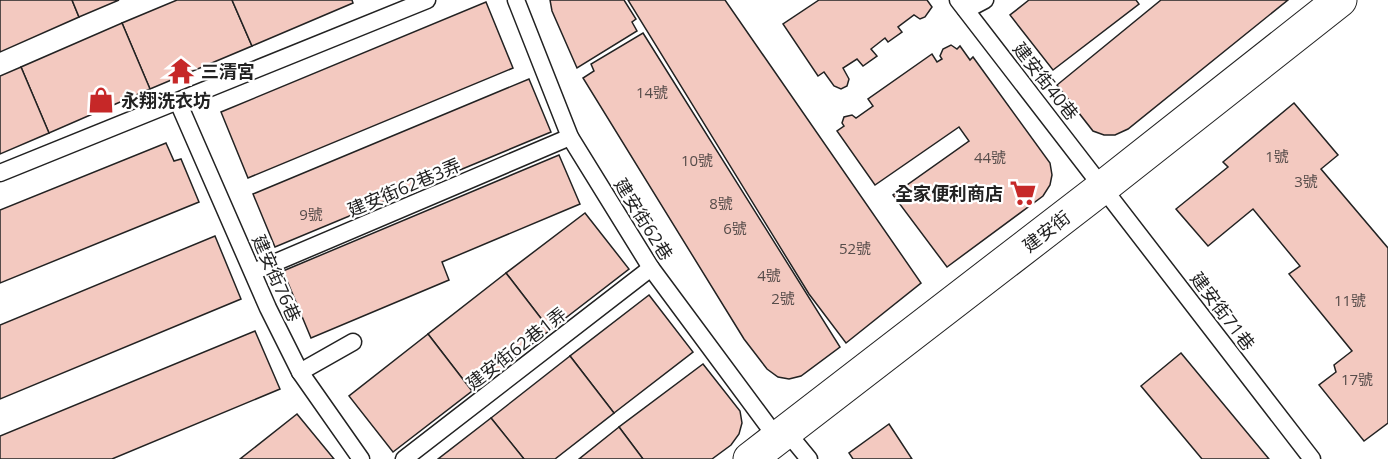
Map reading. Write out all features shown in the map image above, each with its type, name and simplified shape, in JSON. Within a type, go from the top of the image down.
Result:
[{"type":"street","name":"建安街","points":[[750,459],[1103,187],[1340,0]]},
{"type":"lane","points":[[0,174],[427,0]]},
{"type":"lane","name":"建安街62巷","points":[[516,0],[570,137],[651,268],[782,434],[809,459]]},
{"type":"lane","points":[[962,5],[985,0]]},
{"type":"lane","name":"建安街40巷","points":[[962,5],[1103,187]]},
{"type":"lane","name":"建安街76巷","points":[[178,102],[300,372],[361,459]]},
{"type":"lane","name":"建安街62巷3弄","points":[[253,272],[570,137]]},
{"type":"lane","name":"建安街71巷","points":[[1103,187],[1312,459]]},
{"type":"lane","name":"建安街62巷1弄","points":[[404,459],[651,268]]},
{"type":"lane","points":[[300,372],[353,342]]},
{"type":"building","points":[[0,0],[72,0],[79,17],[0,52]]},
{"type":"building","points":[[72,0],[119,0],[79,17]]},
{"type":"building","points":[[177,0],[232,0],[252,46],[150,89],[122,23]]},
{"type":"building","points":[[232,0],[352,0],[353,3],[252,46]]},
{"type":"building","points":[[550,0],[624,0],[636,19],[632,22],[637,31],[577,68],[552,11]]},
{"type":"building","points":[[628,0],[725,0],[921,283],[846,343],[809,294]]},
{"type":"building","points":[[819,0],[927,0],[932,7],[925,17],[920,19],[914,15],[898,27],[902,32],[888,42],[885,38],[871,49],[877,56],[863,66],[857,59],[843,68],[849,79],[847,86],[841,89],[834,86],[824,72],[818,76],[783,24]]},
{"type":"building","points":[[1029,0],[1136,0],[1139,4],[1053,70],[1010,15]]},
{"type":"building","points":[[1161,0],[1288,0],[1128,129],[1115,135],[1104,135],[1093,131],[1057,85]]},
{"type":"building","points":[[486,2],[513,68],[248,178],[221,112]]},
{"type":"building","points":[[122,23],[150,89],[49,133],[21,67]]},
{"type":"building","points":[[643,33],[840,347],[801,376],[789,379],[778,377],[767,369],[744,339],[583,78],[594,71],[591,64]]},
{"type":"building","points":[[951,45],[957,49],[960,46],[970,60],[973,57],[1050,163],[1052,175],[1050,185],[1043,196],[947,267],[893,195],[969,141],[959,127],[875,185],[837,131],[844,126],[842,123],[844,117],[852,115],[856,118],[873,106],[868,99],[932,54],[937,62],[942,59],[940,56],[943,49]]},
{"type":"building","points":[[21,67],[49,133],[0,154],[0,76]]},
{"type":"building","points":[[529,79],[551,132],[275,247],[253,194]]},
{"type":"building","points":[[1294,103],[1338,155],[1321,169],[1388,248],[1388,423],[1364,441],[1319,385],[1336,372],[1334,365],[1352,351],[1289,274],[1300,266],[1253,209],[1208,246],[1176,209],[1228,167],[1223,162]]},
{"type":"building","points":[[166,143],[174,161],[181,159],[199,202],[0,283],[0,210]]},
{"type":"building","points":[[559,155],[580,204],[442,262],[449,280],[311,338],[283,271]]},
{"type":"building","points":[[585,213],[629,269],[550,330],[506,273]]},
{"type":"building","points":[[215,236],[241,299],[0,399],[0,325]]},
{"type":"building","points":[[506,273],[550,330],[472,391],[428,334]]},
{"type":"building","points":[[649,295],[693,352],[614,413],[570,356]]},
{"type":"building","points":[[255,331],[280,389],[112,459],[0,459],[0,436]]},
{"type":"building","points":[[428,334],[472,391],[393,452],[349,396]]},
{"type":"building","points":[[1181,353],[1269,459],[1202,459],[1141,386]]},
{"type":"building","points":[[570,356],[614,413],[555,459],[524,459],[491,418]]},
{"type":"building","points":[[703,364],[740,411],[742,423],[739,434],[731,445],[712,459],[643,459],[619,427]]},
{"type":"building","points":[[297,414],[334,459],[240,459]]},
{"type":"building","points":[[491,418],[524,459],[438,459]]},
{"type":"building","points":[[889,424],[912,459],[853,459],[849,453]]},
{"type":"building","points":[[619,427],[643,459],[579,459]]},
{"type":"place","name":"三清宮","points":[[181,71]]},
{"type":"place","name":"永翔洗衣坊","points":[[101,100]]},
{"type":"place","name":"全家便利商店","points":[[1023,193]]}]
